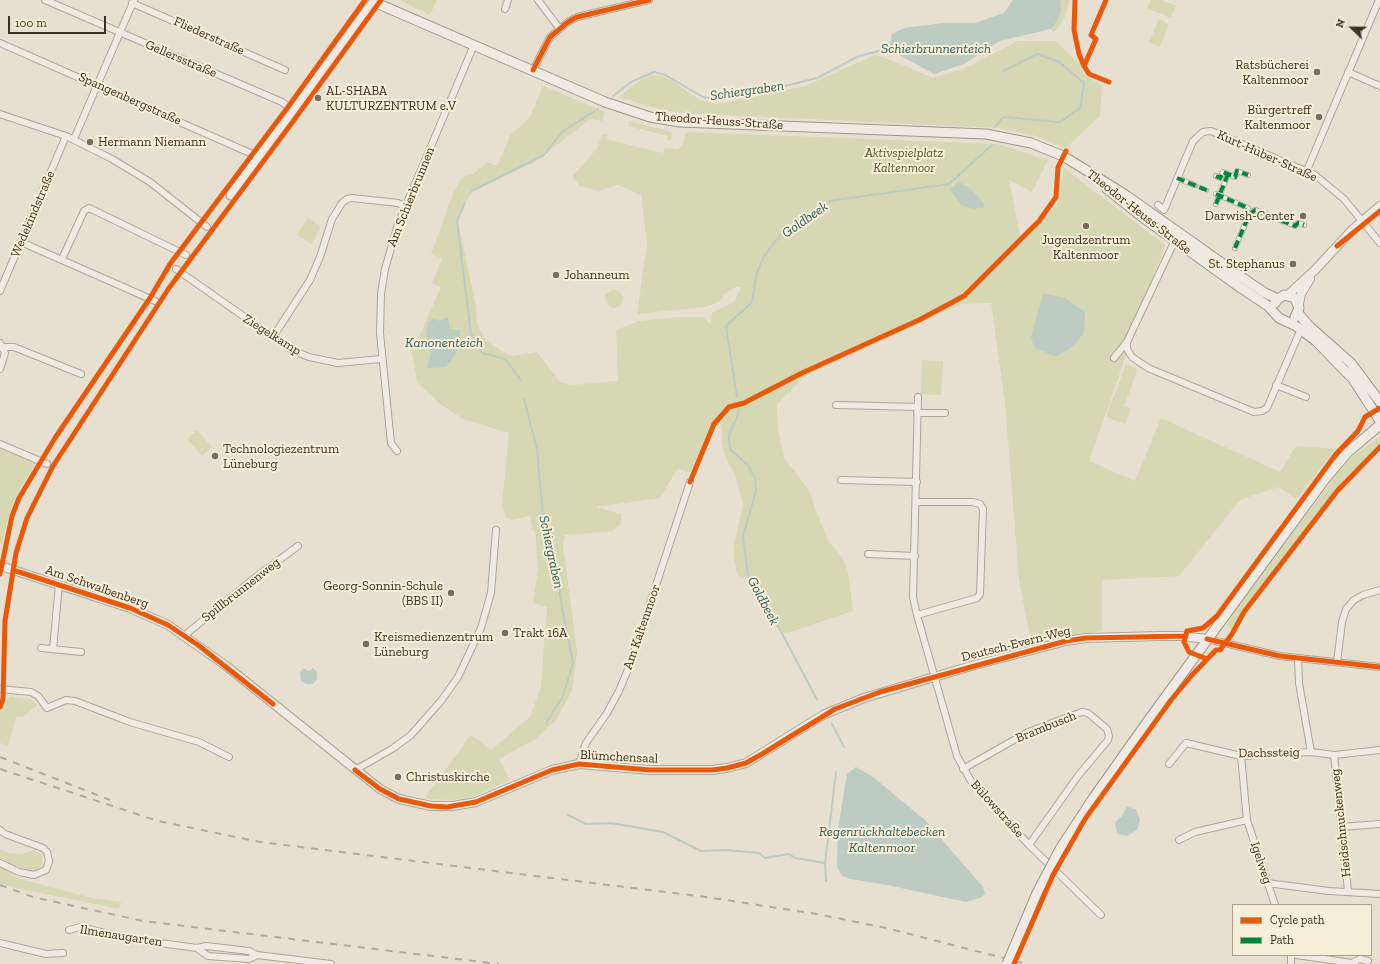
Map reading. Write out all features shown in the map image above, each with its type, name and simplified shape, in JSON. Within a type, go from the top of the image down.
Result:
[{"type":"main road","name":"Theodor-Heuss-Straße","points":[[373,1],[605,102],[636,113],[665,120],[986,134],[1015,139],[1048,149],[1081,167],[1122,202],[1265,294],[1278,299]]},
{"type":"main road","points":[[231,195],[373,1]]},
{"type":"main road","name":"Theodor-Heuss-Straße","points":[[1176,236],[1241,288],[1266,303],[1279,318],[1301,329],[1330,354],[1349,374],[1380,421]]},
{"type":"main road","points":[[1275,312],[1275,302],[1278,299],[1288,295],[1295,298],[1298,308],[1308,325],[1351,363],[1380,402]]},
{"type":"main road","points":[[1285,320],[1293,319],[1298,308]]},
{"type":"main road","points":[[1007,964],[1037,893],[1060,849],[1094,797],[1207,639],[1336,465],[1360,441],[1380,425]]},
{"type":"street","name":"Gellersstraße","points":[[45,0],[282,102],[293,111]]},
{"type":"street","points":[[505,9],[508,0]]},
{"type":"street","points":[[538,0],[559,28]]},
{"type":"street","points":[[533,70],[545,45],[559,28],[577,17],[649,0]]},
{"type":"street","points":[[1307,170],[1379,0]]},
{"type":"street","points":[[74,139],[96,84],[133,1]]},
{"type":"street","name":"Fliederstraße","points":[[133,1],[285,70]]},
{"type":"street","name":"Spangenbergstraße","points":[[0,43],[259,157]]},
{"type":"street","name":"Am Schierbrunnen","points":[[397,451],[391,443],[382,359],[380,324],[382,285],[389,250],[405,206],[474,45]]},
{"type":"street","points":[[1348,72],[1380,86]]},
{"type":"street","points":[[0,114],[74,139],[112,159],[150,182],[207,227]]},
{"type":"street","name":"Kurt-Huber-Straße","points":[[1158,205],[1164,210],[1193,141],[1203,132],[1211,131],[1307,170],[1336,191],[1380,243]]},
{"type":"street","name":"Wedekindstraße","points":[[0,291],[66,136]]},
{"type":"street","points":[[1216,176],[1220,178],[1223,172],[1235,177],[1237,171],[1248,176]]},
{"type":"street","points":[[1216,204],[1218,195],[1228,174]]},
{"type":"street","points":[[1177,178],[1194,185]]},
{"type":"street","points":[[1218,195],[1248,208],[1246,213],[1249,215]]},
{"type":"street","points":[[273,337],[310,280],[320,257],[332,219],[342,203],[347,199],[352,198],[398,203],[405,206]]},
{"type":"street","points":[[1288,295],[1380,206]]},
{"type":"street","points":[[62,259],[84,211],[90,208],[186,255]]},
{"type":"street","points":[[1236,248],[1249,215],[1255,210],[1295,226],[1298,223],[1304,225]]},
{"type":"street","points":[[1363,222],[1380,211]]},
{"type":"street","points":[[1114,358],[1127,342],[1176,236]]},
{"type":"street","points":[[21,242],[155,301]]},
{"type":"street","name":"Ziegelkamp","points":[[176,269],[292,350],[321,361],[338,363],[382,359]]},
{"type":"street","points":[[1298,308],[1301,294],[1315,270]]},
{"type":"street","points":[[1127,342],[1127,349],[1132,357],[1148,368],[1254,412],[1262,411],[1267,408],[1301,329]]},
{"type":"street","points":[[0,369],[4,359],[2,345],[14,347],[81,374]]},
{"type":"street","points":[[1276,385],[1306,397]]},
{"type":"street","name":"Bülowstraße","points":[[918,397],[917,502],[913,597],[917,616],[957,756],[971,781],[1029,844],[1101,915]]},
{"type":"street","points":[[836,405],[945,413]]},
{"type":"street","points":[[0,444],[47,464]]},
{"type":"street","points":[[841,480],[917,482]]},
{"type":"street","name":"Am Kaltenmoor","points":[[579,764],[586,743],[607,713],[619,691],[629,667],[690,482]]},
{"type":"street","points":[[917,502],[973,502],[980,504],[983,509],[980,594],[977,598],[917,616]]},
{"type":"street","points":[[355,770],[392,749],[411,734],[441,701],[461,670],[480,628],[491,593],[496,530]]},
{"type":"street","name":"Spillbrunnenweg","points":[[185,635],[252,580],[298,546]]},
{"type":"street","points":[[868,554],[915,556]]},
{"type":"street","name":"Am Schwalbenberg","points":[[7,568],[130,608],[168,625],[185,635],[230,669],[355,770]]},
{"type":"street","points":[[53,649],[58,584]]},
{"type":"street","points":[[1337,662],[1342,622],[1346,609],[1359,597],[1380,590]]},
{"type":"street","name":"Deutsch-Evern-Weg","points":[[880,692],[1047,645],[1080,639],[1181,636],[1207,639],[1262,653],[1380,667]]},
{"type":"street","points":[[41,648],[81,652]]},
{"type":"street","points":[[1298,658],[1299,683],[1311,752]]},
{"type":"street","points":[[0,689],[31,692],[38,696],[47,708],[66,700],[75,701],[130,722],[199,742],[229,757]]},
{"type":"street","name":"Blümchensaal","points":[[355,770],[380,789],[399,799],[431,806],[447,807],[476,802],[552,770],[579,764],[650,770],[712,770],[727,768],[746,763],[835,709],[880,692]]},
{"type":"street","name":"Brambusch","points":[[964,769],[1028,732],[1082,712],[1088,713],[1107,729],[1109,736],[1108,740],[1078,776],[1029,844]]},
{"type":"street","name":"Dachssteig","points":[[1169,764],[1186,743],[1241,756],[1311,752],[1334,755],[1380,750]]},
{"type":"street","name":"Heidschnuckenweg","points":[[1334,755],[1348,891]]},
{"type":"street","name":"Igelweg","points":[[1241,756],[1247,820],[1275,904]]},
{"type":"street","points":[[1179,840],[1195,832],[1247,820]]},
{"type":"street","points":[[1341,827],[1380,824]]},
{"type":"street","points":[[0,830],[4,834],[43,848],[47,852],[49,861],[46,870],[34,875],[19,872],[0,863]]},
{"type":"street","points":[[1267,882],[1380,894]]},
{"type":"street","name":"Ilmenaugarten","points":[[69,930],[80,927],[130,938],[197,948],[210,946],[249,951],[257,955],[332,964]]},
{"type":"street","points":[[0,943],[46,954],[63,953]]},
{"type":"street","name":"Ilmenaugarten","points":[[197,948],[208,956],[249,959],[257,955]]},
{"type":"street","points":[[1303,956],[1352,963],[1360,960],[1368,961]]},
{"type":"green space","points":[[399,0],[437,0],[430,15]]},
{"type":"green space","points":[[1060,0],[1069,0],[1069,3],[1065,17],[1058,28],[1053,32],[1051,29],[1059,17],[1061,9]]},
{"type":"green space","points":[[1151,0],[1162,0],[1176,6],[1171,18],[1147,8]]},
{"type":"green space","points":[[1159,19],[1169,24],[1160,47],[1149,42]]},
{"type":"green space","points":[[1018,41],[1056,41],[1081,65],[1083,74],[1102,85],[1100,116],[1066,148],[1036,136],[999,128],[681,113],[655,108],[619,97],[636,83],[652,75],[664,77],[674,82],[700,100],[718,104],[805,86],[875,55],[891,60],[933,78],[963,69]]},
{"type":"green space","name":"Aktivspielplatz Kaltenmoor","points":[[541,85],[605,112],[602,121],[590,119],[535,162],[473,191],[465,203],[458,221],[476,307],[477,323],[486,341],[511,356],[537,352],[560,382],[572,385],[618,381],[616,330],[639,321],[680,317],[703,317],[711,325],[712,313],[734,302],[741,287],[736,287],[724,294],[719,302],[705,307],[637,314],[647,243],[641,195],[618,185],[599,191],[579,186],[573,176],[597,148],[603,134],[607,134],[606,139],[663,153],[665,148],[678,149],[683,144],[686,133],[690,132],[998,144],[1048,160],[1032,192],[1009,180],[1021,240],[1057,205],[1064,168],[1165,245],[1089,461],[1135,481],[1161,418],[1280,472],[1296,446],[1335,449],[1297,499],[1278,487],[1240,500],[1179,576],[1102,580],[1102,631],[1031,642],[1019,579],[1005,403],[991,303],[961,304],[807,375],[777,404],[778,430],[784,458],[809,490],[829,542],[842,557],[848,572],[853,611],[782,635],[749,578],[739,576],[734,563],[734,546],[743,504],[735,474],[724,452],[722,443],[722,425],[713,423],[690,473],[678,468],[660,498],[596,507],[621,514],[621,524],[613,531],[565,535],[563,546],[577,651],[572,691],[556,720],[535,739],[499,759],[510,780],[475,796],[452,800],[424,799],[471,735],[491,750],[530,717],[541,687],[547,607],[533,603],[538,570],[535,532],[530,529],[532,527],[530,516],[511,520],[506,517],[502,505],[509,433],[463,419],[440,404],[421,386],[417,380],[412,353],[441,287],[432,283],[442,258],[431,254],[453,194],[462,177],[473,174],[487,162],[497,166],[511,134],[529,119],[541,92]]},
{"type":"green space","points":[[629,121],[672,132],[671,140],[667,141],[668,136],[628,126]]},
{"type":"green space","points":[[308,218],[320,227],[312,245],[297,234]]},
{"type":"green space","points":[[614,290],[620,293],[623,299],[620,305],[614,308],[608,305],[605,299],[608,293]]},
{"type":"green space","points":[[922,360],[943,361],[941,395],[921,394]]},
{"type":"green space","points":[[1126,364],[1138,369],[1124,406],[1131,409],[1125,424],[1106,417]]},
{"type":"green space","points":[[197,430],[212,447],[202,456],[187,439]]},
{"type":"green space","points":[[1380,436],[1380,444],[1343,481],[1244,610],[1232,630],[1230,629],[1227,625],[1228,620],[1336,475],[1352,457]]},
{"type":"green space","points":[[0,448],[36,464],[19,490],[9,513],[2,544],[0,543]]},
{"type":"green space","points":[[11,697],[32,700],[38,705],[22,717],[16,717],[8,746],[0,743],[0,713],[6,700]]},
{"type":"green space","points":[[0,849],[9,853],[20,854],[35,850],[42,855],[42,865],[35,870],[30,871],[19,868],[0,858]]},
{"type":"green space","points":[[0,867],[20,879],[92,898],[121,902],[119,909],[2,884],[0,883]]},
{"type":"water","name":"Schierbrunnenteich","points":[[1013,0],[1060,0],[1061,9],[1059,18],[1051,29],[1000,41],[964,64],[934,74],[888,49],[892,34],[904,28],[943,23],[975,23],[1004,13]]},
{"type":"water","points":[[959,182],[970,188],[981,199],[985,207],[974,209],[961,205],[950,189]]},
{"type":"water","points":[[1043,294],[1063,297],[1085,312],[1084,333],[1072,347],[1055,357],[1034,347],[1031,337]]},
{"type":"water","name":"Kanonenteich","points":[[448,317],[450,329],[460,330],[460,342],[453,358],[446,367],[427,368],[431,352],[426,333],[428,322],[434,319],[440,321]]},
{"type":"water","points":[[303,668],[309,671],[313,668],[317,672],[317,679],[313,684],[306,684],[301,681],[300,673]]},
{"type":"water","name":"Regenrückhaltebecken Kaltenmoor","points":[[856,767],[873,777],[925,820],[983,887],[985,894],[980,898],[966,902],[842,876],[837,867],[838,829],[847,774]]},
{"type":"water","points":[[1127,807],[1136,809],[1140,820],[1137,830],[1127,836],[1117,834],[1115,822],[1121,817]]},
{"type":"waterway","name":"Schiergraben","points":[[613,96],[631,82],[654,72],[665,75],[703,97],[713,99],[785,86],[817,78],[859,56],[888,49]]},
{"type":"waterway","name":"Goldbeek","points":[[995,127],[1003,117],[1060,122],[1080,108],[1084,83],[1059,62],[1037,54],[1003,71]]},
{"type":"waterway","name":"Schiergraben","points":[[472,191],[544,155],[562,132],[598,109]]},
{"type":"waterway","name":"Goldbeek","points":[[737,397],[726,326],[751,303],[756,276],[763,258],[780,235],[808,215],[821,210],[829,201],[949,184],[992,145]]},
{"type":"waterway","name":"Schiergraben","points":[[465,203],[457,221],[471,334],[482,353],[505,359],[521,380]]},
{"type":"waterway","name":"Schiergraben","points":[[524,399],[537,449],[544,528],[556,564],[562,608],[573,663],[563,696],[546,723]]},
{"type":"waterway","name":"Goldbeek","points":[[739,409],[738,415],[729,435],[729,442],[731,450],[748,465],[755,478],[756,491],[743,536],[748,576],[784,637],[817,700]]},
{"type":"waterway","name":"Goldbeek","points":[[832,724],[844,747]]},
{"type":"waterway","name":"Goldbeek","points":[[826,881],[825,863],[836,772]]},
{"type":"waterway","name":"Schiergraben","points":[[568,815],[586,824],[611,823],[663,832],[701,851],[726,850],[759,853],[765,858],[789,854],[795,858],[825,863]]},
{"type":"tunnel","points":[[1194,185],[1209,191]]},
{"type":"railway","points":[[0,757],[110,800]]},
{"type":"railway","points":[[0,769],[158,821],[260,842],[706,897],[817,914],[886,928],[1027,964]]},
{"type":"railway","points":[[0,885],[33,897],[143,921],[499,964]]},
{"type":"marked path","points":[[1216,176],[1220,178],[1223,172],[1235,177],[1237,171],[1248,175]]},
{"type":"marked path","points":[[1216,204],[1228,174]]},
{"type":"marked path","points":[[1177,178],[1209,191]]},
{"type":"marked path","points":[[1216,194],[1248,208],[1245,213],[1249,215]]},
{"type":"marked path","points":[[1235,248],[1249,215],[1255,210],[1295,226],[1298,223],[1304,225]]},
{"type":"cycle path","points":[[0,574],[12,516],[19,498],[55,438],[150,298],[170,264],[288,107],[365,0]]},
{"type":"cycle path","points":[[0,707],[3,699],[5,621],[16,553],[27,518],[53,466],[169,288],[381,0]]},
{"type":"cycle path","points":[[533,70],[550,37],[568,22],[577,17],[649,0]]},
{"type":"cycle path","points":[[1075,0],[1074,30],[1079,54],[1084,66]]},
{"type":"cycle path","points":[[1106,0],[1091,35],[1096,39],[1084,66],[1089,74],[1109,82]]},
{"type":"cycle path","points":[[690,482],[714,424],[729,407],[744,403],[802,373],[919,320],[964,296],[1039,221],[1056,197],[1058,167],[1066,151]]},
{"type":"cycle path","points":[[1337,246],[1380,211]]},
{"type":"cycle path","points":[[1207,659],[1189,652],[1184,642],[1187,631],[1203,628],[1217,616],[1336,454],[1358,431],[1365,417],[1380,408]]},
{"type":"cycle path","points":[[1014,964],[1053,875],[1085,819],[1171,700],[1216,650],[1220,650],[1232,634],[1244,612],[1338,490],[1380,447]]},
{"type":"cycle path","points":[[13,570],[130,608],[168,625],[198,645],[273,704]]},
{"type":"cycle path","points":[[355,770],[380,789],[399,799],[431,806],[447,807],[476,802],[552,770],[579,764],[650,770],[712,770],[727,768],[746,763],[835,709],[880,692],[1066,641],[1086,638],[1186,636]]},
{"type":"cycle path","points":[[1207,639],[1280,656],[1380,667]]},
{"type":"place","name":"Ratsbücherei Kaltenmoor","points":[[1317,72]]},
{"type":"place","name":"AL-SHABA KULTURZENTRUM e.V","points":[[318,98]]},
{"type":"place","name":"Bürgertreff Kaltenmoor","points":[[1319,117]]},
{"type":"place","name":"Hermann Niemann","points":[[90,142]]},
{"type":"place","name":"Darwish-Center","points":[[1303,216]]},
{"type":"place","name":"Jugendzentrum Kaltenmoor","points":[[1086,226]]},
{"type":"place","name":"St. Stephanus","points":[[1293,264]]},
{"type":"place","name":"Johanneum","points":[[556,275]]},
{"type":"place","name":"Technologiezentrum Lüneburg","points":[[215,456]]},
{"type":"place","name":"Georg-Sonnin-Schule (BBS II)","points":[[451,593]]},
{"type":"place","name":"Trakt 16A","points":[[505,633]]},
{"type":"place","name":"Kreismedienzentrum Lüneburg","points":[[366,644]]},
{"type":"place","name":"Christuskirche","points":[[398,777]]}]
